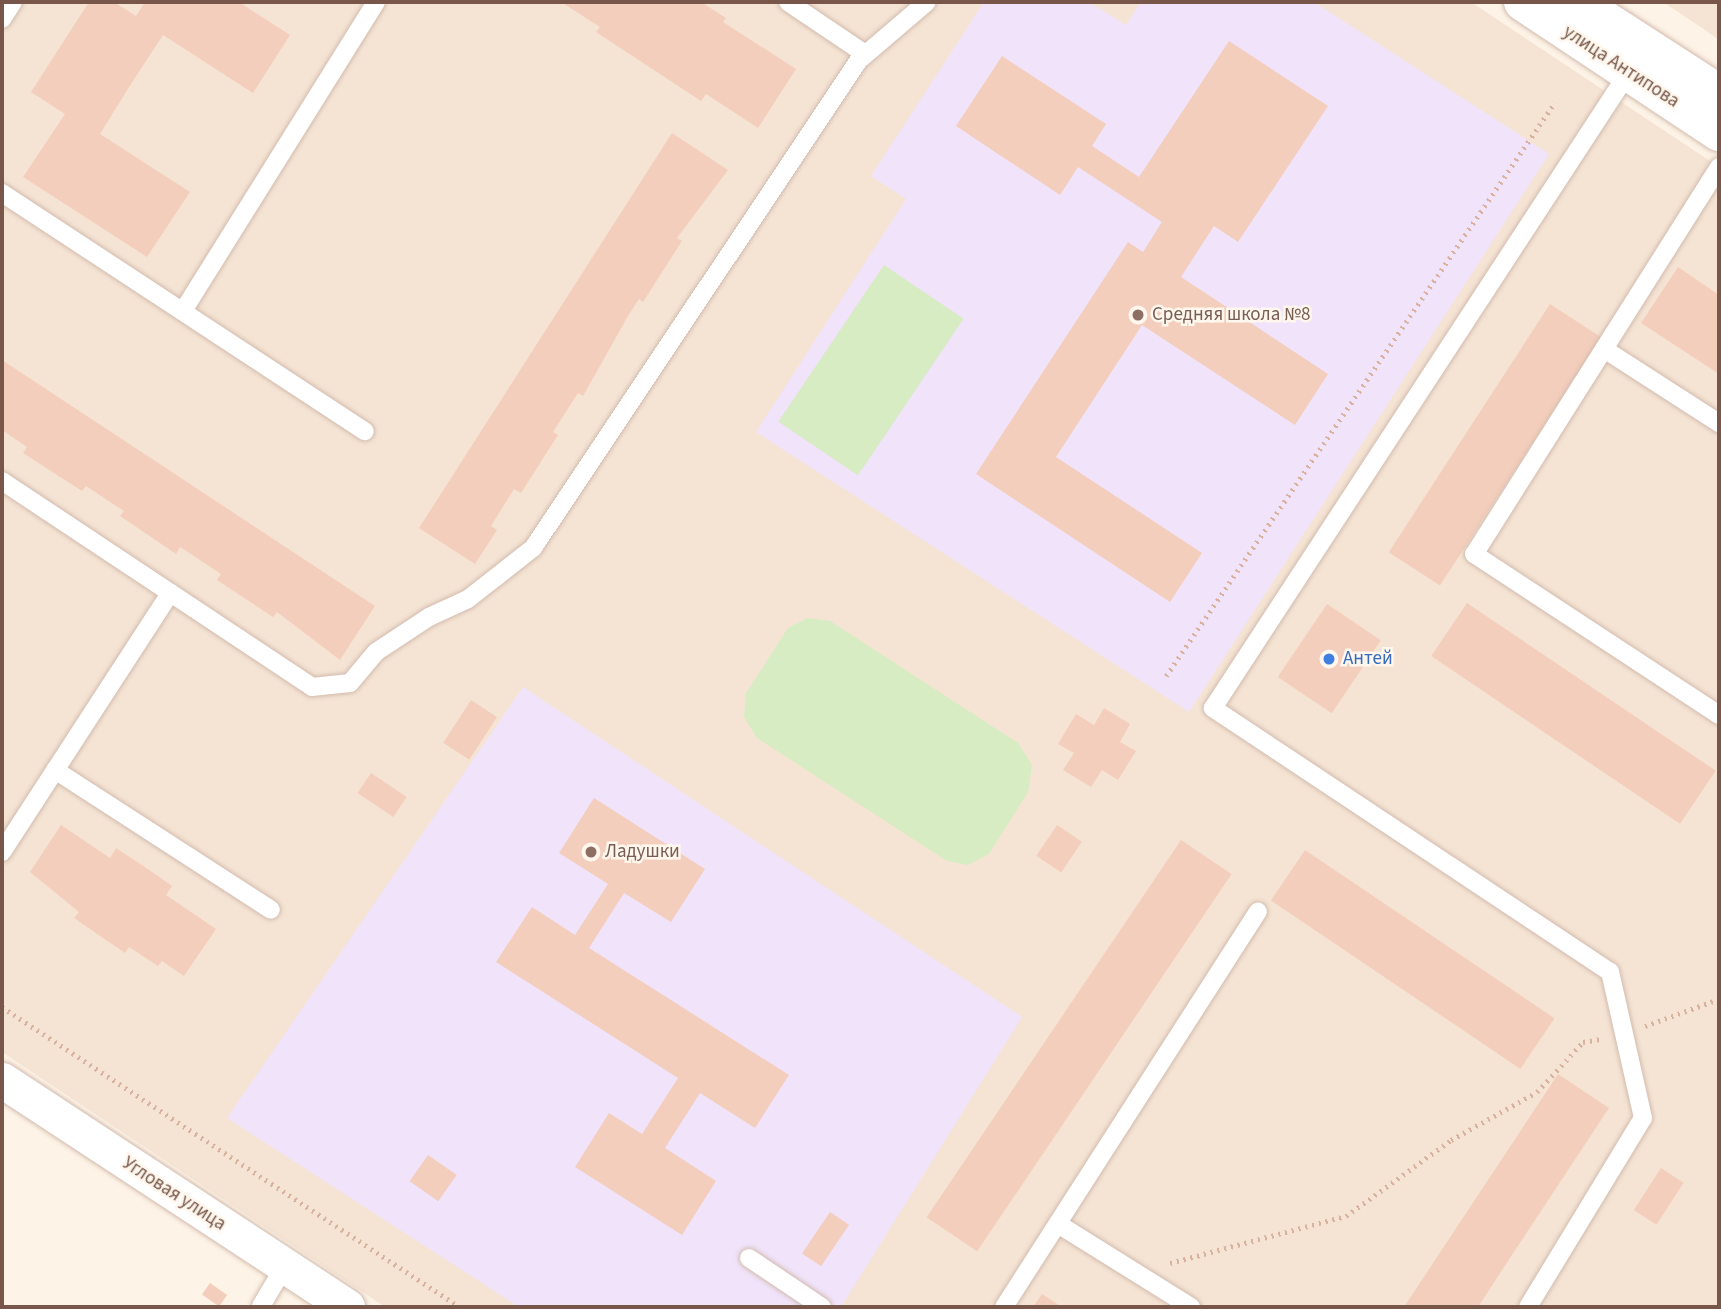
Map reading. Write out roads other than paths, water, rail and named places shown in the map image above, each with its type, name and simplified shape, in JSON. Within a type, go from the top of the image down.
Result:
[{"type":"main road","name":"улица Антипова","points":[[1523,2],[1637,59],[1719,94]]},
{"type":"main road","name":"улица Антипова","points":[[1577,2],[1719,132]]},
{"type":"street","name":"Угловая улица","points":[[2,1080],[347,1307]]},
{"type":"lane","points":[[2,19],[13,2]]},
{"type":"lane","points":[[183,312],[376,2]]},
{"type":"lane","points":[[788,2],[865,54]]},
{"type":"lane","points":[[2,481],[312,687],[350,683],[376,652],[429,617],[468,599],[533,548],[865,54],[927,2]]},
{"type":"lane","points":[[1528,1307],[1643,1118],[1610,972],[1213,708],[1637,59]]},
{"type":"lane","points":[[1719,167],[1474,554],[1719,715]]},
{"type":"lane","points":[[2,192],[365,431]]},
{"type":"lane","points":[[1604,349],[1719,423]]},
{"type":"lane","points":[[2,852],[7,831],[55,770],[170,593]]},
{"type":"lane","points":[[55,770],[271,910]]},
{"type":"lane","points":[[1004,1307],[1258,911]]},
{"type":"lane","points":[[1058,1224],[1191,1307]]},
{"type":"lane","points":[[749,1258],[822,1307]]},
{"type":"lane","points":[[261,1306],[285,1266]]},
{"type":"place","name":"Средняя школа №8","points":[[1138,315]]},
{"type":"place","name":"Антей","points":[[1329,659]]},
{"type":"place","name":"Ладушки","points":[[591,852]]}]
